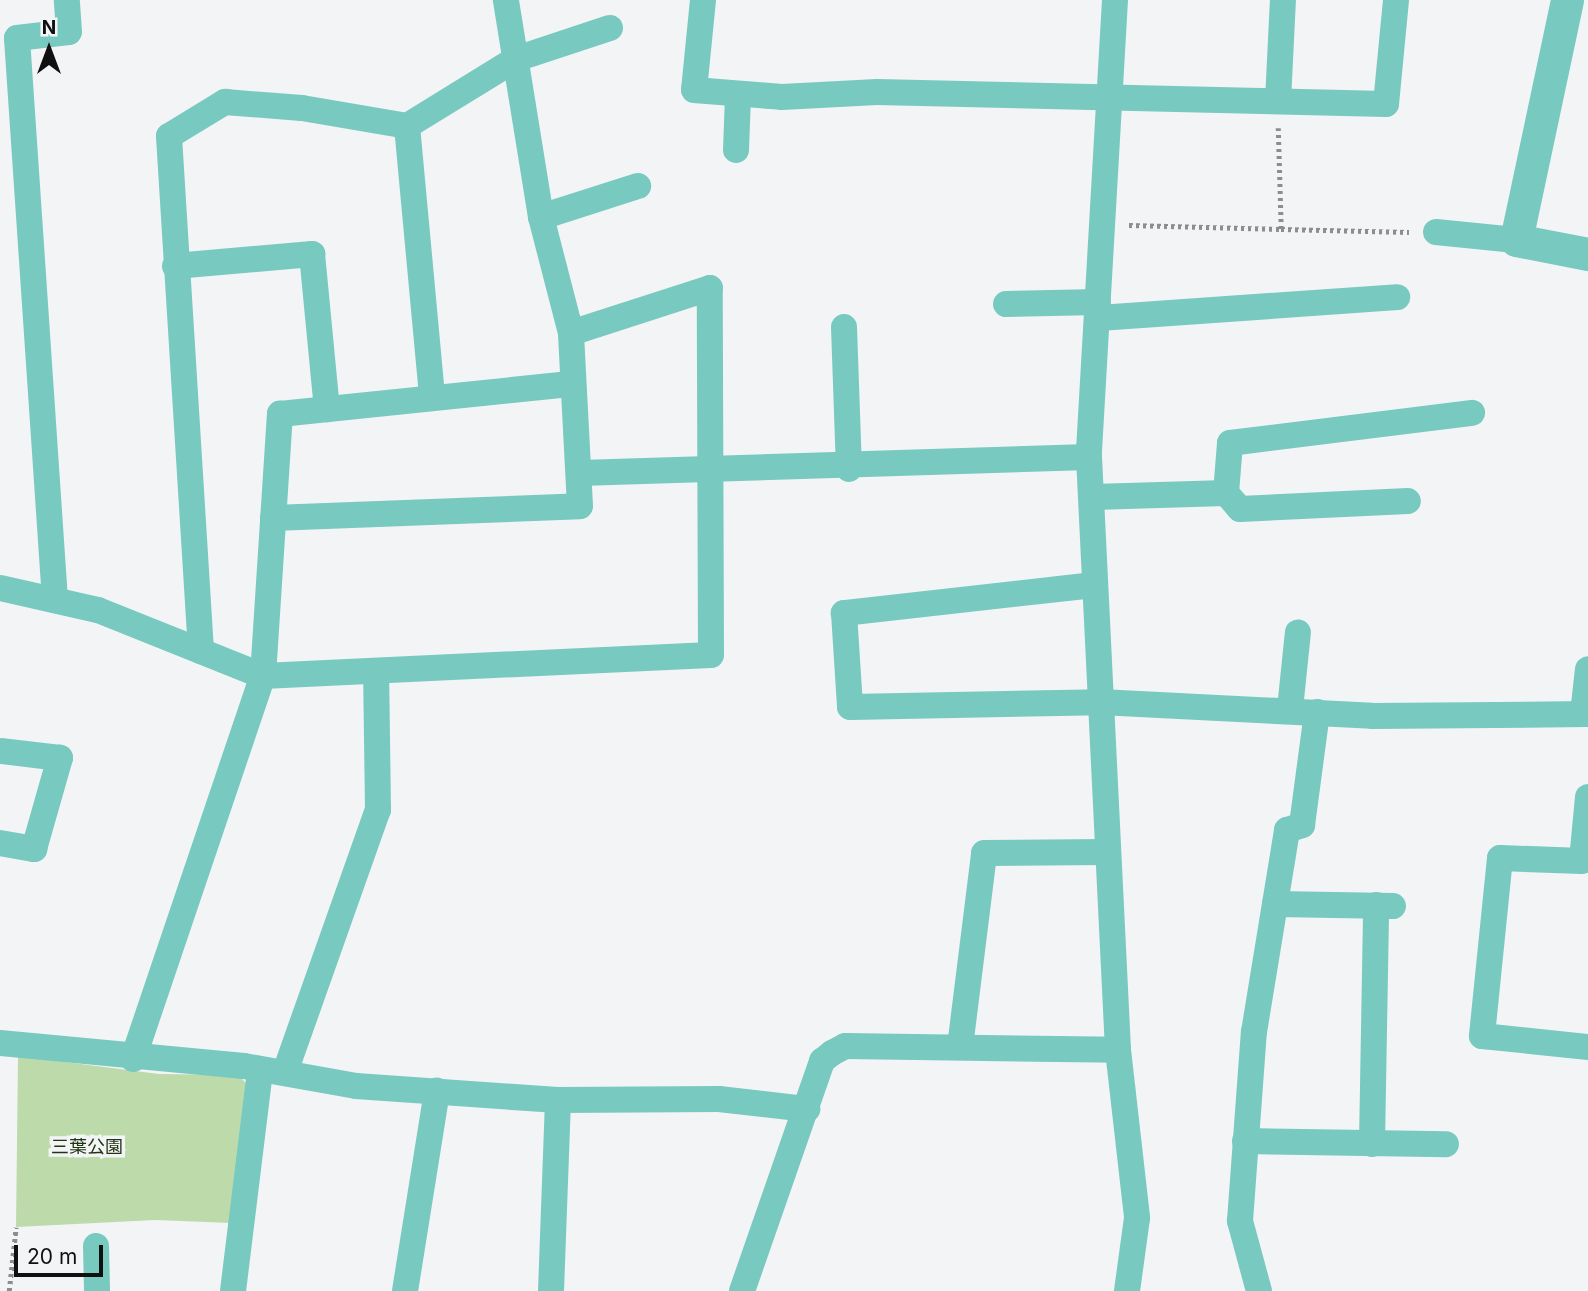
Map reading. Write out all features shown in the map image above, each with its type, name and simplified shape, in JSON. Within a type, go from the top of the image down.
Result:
[{"type":"street","points":[[55,600],[17,38],[69,32],[68,0]]},
{"type":"street","points":[[273,518],[580,506],[571,333],[541,217],[506,0]]},
{"type":"street","points":[[703,0],[694,90],[738,95],[877,92],[1386,104],[1396,0]]},
{"type":"street","points":[[1115,0],[1089,457],[1093,497],[1094,585],[1106,852],[1118,1050],[1137,1218],[1127,1291]]},
{"type":"street","points":[[1279,101],[1283,0]]},
{"type":"street","points":[[1516,240],[1567,0]]},
{"type":"street","points":[[201,651],[169,136],[225,102],[302,108],[407,126],[516,59],[610,28]]},
{"type":"street","points":[[736,150],[738,95]]},
{"type":"street","points":[[407,126],[432,397]]},
{"type":"street","points":[[541,217],[638,186]]},
{"type":"street","points":[[1436,232],[1516,240],[1588,254]]},
{"type":"street","points":[[175,265],[312,254],[327,409]]},
{"type":"street","points":[[0,588],[98,610],[263,676],[711,655],[710,288],[571,333]]},
{"type":"street","points":[[1006,304],[1098,310],[1396,297]]},
{"type":"street","points":[[844,327],[849,469]]},
{"type":"street","points":[[133,1059],[263,676],[280,414],[572,384]]},
{"type":"street","points":[[1408,501],[1240,509],[1226,493],[1230,443],[1472,412]]},
{"type":"street","points":[[580,473],[849,469],[1089,457]]},
{"type":"street","points":[[1093,497],[1226,493]]},
{"type":"street","points":[[1094,585],[844,613],[850,707],[1100,702],[1317,712],[1585,714],[1588,668]]},
{"type":"street","points":[[1290,709],[1298,632]]},
{"type":"street","points":[[233,1291],[272,1072],[378,810],[376,671]]},
{"type":"street","points":[[1259,1291],[1240,1221],[1254,1032],[1287,830],[1302,825],[1317,712]]},
{"type":"street","points":[[0,843],[34,849],[60,758],[2,751]]},
{"type":"street","points":[[1588,797],[1582,861],[1500,858],[1482,1036],[1588,1047]]},
{"type":"street","points":[[960,1047],[984,853],[1106,852]]},
{"type":"street","points":[[1275,904],[1385,905],[1373,1144]]},
{"type":"street","points":[[0,1043],[272,1072],[356,1086],[558,1100],[719,1099],[807,1109]]},
{"type":"street","points":[[742,1291],[822,1061],[845,1046],[1118,1050]]},
{"type":"street","points":[[405,1291],[437,1091]]},
{"type":"street","points":[[551,1291],[558,1100]]},
{"type":"street","points":[[1245,1141],[1446,1144]]},
{"type":"street","points":[[96,1246],[97,1291]]},
{"type":"path","points":[[1279,101],[1281,229]]},
{"type":"path","points":[[1103,225],[1436,232]]},
{"type":"path","points":[[9,1291],[16,1227]]},
{"type":"green space","name":"三葉公園","points":[[18,1056],[159,1074],[238,1075],[249,1086],[232,1223],[155,1220],[16,1227]]}]
